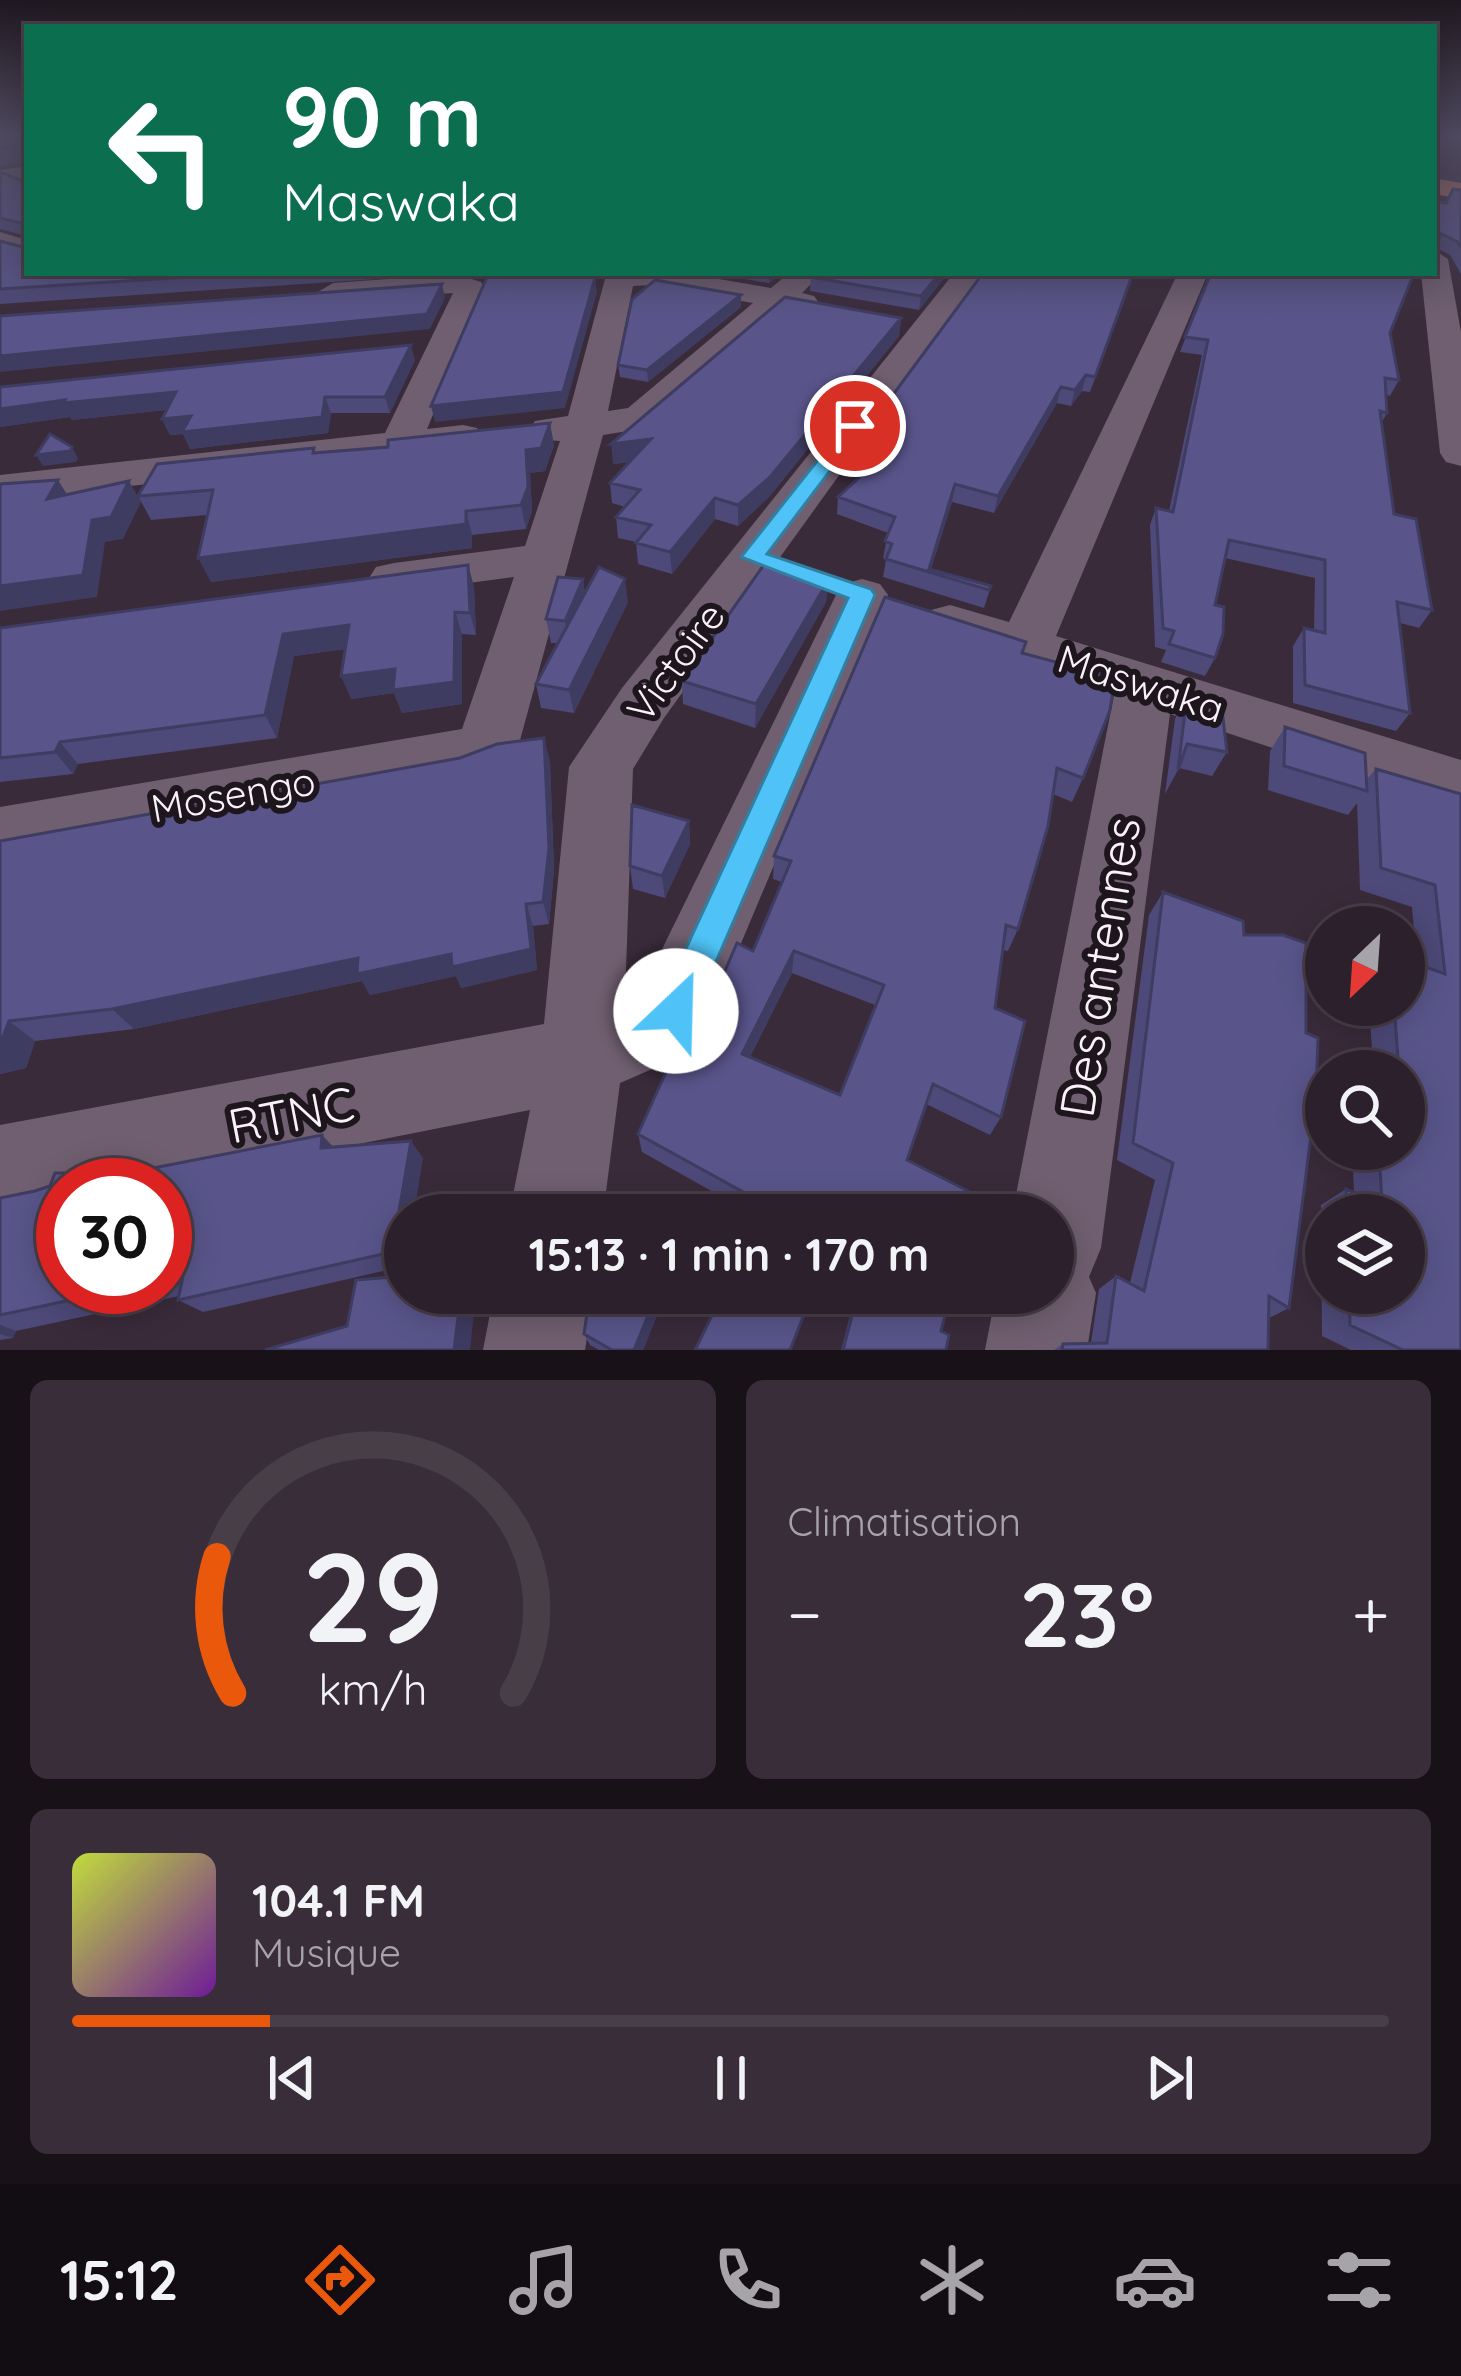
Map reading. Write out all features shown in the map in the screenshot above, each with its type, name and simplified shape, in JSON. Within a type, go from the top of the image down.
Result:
[{"type":"street","points":[[0,235],[24,265]]},
{"type":"street","points":[[355,584],[544,558],[635,276]]},
{"type":"street","points":[[641,276],[843,310]]},
{"type":"street","points":[[0,488],[639,419],[803,276]]},
{"type":"street","name":"Victoire","points":[[582,1058],[602,767],[643,703],[807,576],[909,323],[966,276]]},
{"type":"street","points":[[1025,645],[1192,276]]},
{"type":"street","points":[[1436,276],[1461,453]]},
{"type":"street","points":[[312,294],[465,283],[470,289],[401,442]]},
{"type":"street","points":[[400,347],[448,342]]},
{"type":"street","name":"Mosengo","points":[[0,835],[480,749],[494,734],[544,558]]},
{"type":"street","name":"Maswaka","points":[[807,576],[1461,784]]},
{"type":"street","name":"RTNC","points":[[0,1170],[582,1058],[656,1028],[676,1011],[807,576]]},
{"type":"street","name":"Des antennes","points":[[1062,1194],[1145,687]]},
{"type":"street","points":[[559,1194],[582,1058]]},
{"type":"street","points":[[534,1350],[540,1314]]},
{"type":"street","points":[[1036,1350],[1042,1314]]},
{"type":"building","points":[[0,198],[24,198],[24,224],[0,218]]},
{"type":"building","points":[[1448,198],[1461,198],[1461,248],[1440,233],[1437,252],[1437,202],[1446,203]]},
{"type":"building","points":[[24,224],[24,276],[205,276],[0,289],[0,241],[23,247]]},
{"type":"building","points":[[595,276],[563,392],[431,406],[487,277]]},
{"type":"building","points":[[812,276],[938,276],[921,296]]},
{"type":"building","points":[[981,276],[1132,276],[1095,377],[1086,375],[1075,390],[1061,387],[998,496],[955,484],[929,569],[991,586],[989,590],[886,559],[892,544],[885,541],[895,517],[838,497],[890,449],[858,442]]},
{"type":"building","points":[[1210,276],[1413,276],[1390,333],[1399,380],[1385,378],[1387,413],[1380,411],[1394,514],[1416,519],[1432,610],[1397,602],[1410,713],[1305,685],[1304,628],[1325,633],[1325,560],[1229,540],[1215,605],[1224,607],[1223,634],[1215,658],[1169,644],[1174,631],[1163,628],[1156,508],[1173,512],[1208,340],[1185,337]]},
{"type":"building","points":[[655,280],[741,295],[647,370],[618,365],[632,299]]},
{"type":"building","points":[[442,284],[427,314],[0,356],[0,316]]},
{"type":"building","points":[[785,297],[901,318],[770,477],[738,505],[715,498],[670,552],[636,543],[651,525],[616,517],[640,490],[610,483],[651,439],[611,444]]},
{"type":"building","points":[[411,345],[385,397],[325,397],[322,417],[182,432],[191,416],[162,419],[176,392],[0,409],[0,387]]},
{"type":"building","points":[[550,423],[541,448],[526,450],[528,487],[521,505],[466,511],[466,524],[198,558],[213,490],[138,496],[157,464],[314,448],[313,453],[388,447],[388,440]]},
{"type":"building","points":[[50,434],[72,447],[70,451],[36,455]]},
{"type":"building","points":[[58,480],[47,499],[129,481],[111,517],[92,520],[83,575],[0,586],[0,484]]},
{"type":"building","points":[[768,559],[829,579],[756,704],[682,681]]},
{"type":"building","points":[[468,565],[470,613],[455,612],[454,682],[393,690],[395,669],[341,676],[349,625],[283,634],[265,715],[60,742],[55,752],[0,758],[0,628]]},
{"type":"building","points":[[599,567],[625,579],[569,690],[536,684]]},
{"type":"building","points":[[558,577],[583,579],[565,621],[546,619]]},
{"type":"building","points":[[885,597],[1026,642],[1022,653],[1115,678],[1110,710],[1083,778],[1057,768],[1048,826],[1018,929],[1006,925],[995,1008],[1025,1021],[1001,1117],[933,1084],[907,1160],[974,1194],[747,1194],[638,1134],[680,1041],[699,1031],[737,943],[753,951],[791,861],[774,856]],"holes":[[[794,951],[884,985],[840,1095],[742,1054]]]},
{"type":"building","points":[[1187,695],[1202,700],[1200,705],[1222,710],[1227,752],[1187,744],[1178,770]]},
{"type":"building","points":[[1285,727],[1365,753],[1367,791],[1284,766]]},
{"type":"building","points":[[544,738],[549,848],[543,902],[526,904],[531,949],[452,967],[451,954],[357,974],[358,958],[112,1009],[9,1021],[0,1045],[0,841],[460,758],[497,744]]},
{"type":"building","points":[[1376,769],[1461,794],[1461,1350],[1403,1350],[1350,1325],[1350,1314],[1425,1314],[1425,1194],[1381,1194],[1380,1170],[1425,1170],[1425,1050],[1397,1050],[1396,1026],[1425,1026],[1425,967],[1445,974],[1435,885],[1381,868]]},
{"type":"building","points":[[632,805],[689,821],[662,876],[630,866]]},
{"type":"building","points":[[1163,892],[1243,921],[1244,935],[1283,935],[1305,943],[1305,1026],[1306,1033],[1318,1038],[1318,1050],[1305,1050],[1307,1170],[1289,1308],[1269,1296],[1268,1350],[1062,1350],[1063,1344],[1107,1343],[1116,1276],[1144,1291],[1173,1163],[1133,1143]]},
{"type":"building","points":[[322,1135],[321,1148],[411,1141],[402,1194],[384,1194],[384,1254],[192,1297],[192,1160]]},
{"type":"building","points":[[35,1191],[36,1307],[0,1315],[0,1198]]},
{"type":"building","points":[[384,1278],[384,1314],[458,1314],[454,1350],[265,1350],[347,1326],[356,1280]]},
{"type":"building","points":[[587,1314],[649,1314],[634,1350],[612,1350],[584,1334]]},
{"type":"building","points":[[713,1314],[804,1314],[790,1350],[695,1350]]},
{"type":"building","points":[[852,1314],[945,1314],[941,1331],[949,1335],[946,1350],[843,1350]]},
{"type":"route","points":[[676,1011],[862,595],[753,557],[855,426]]}]
